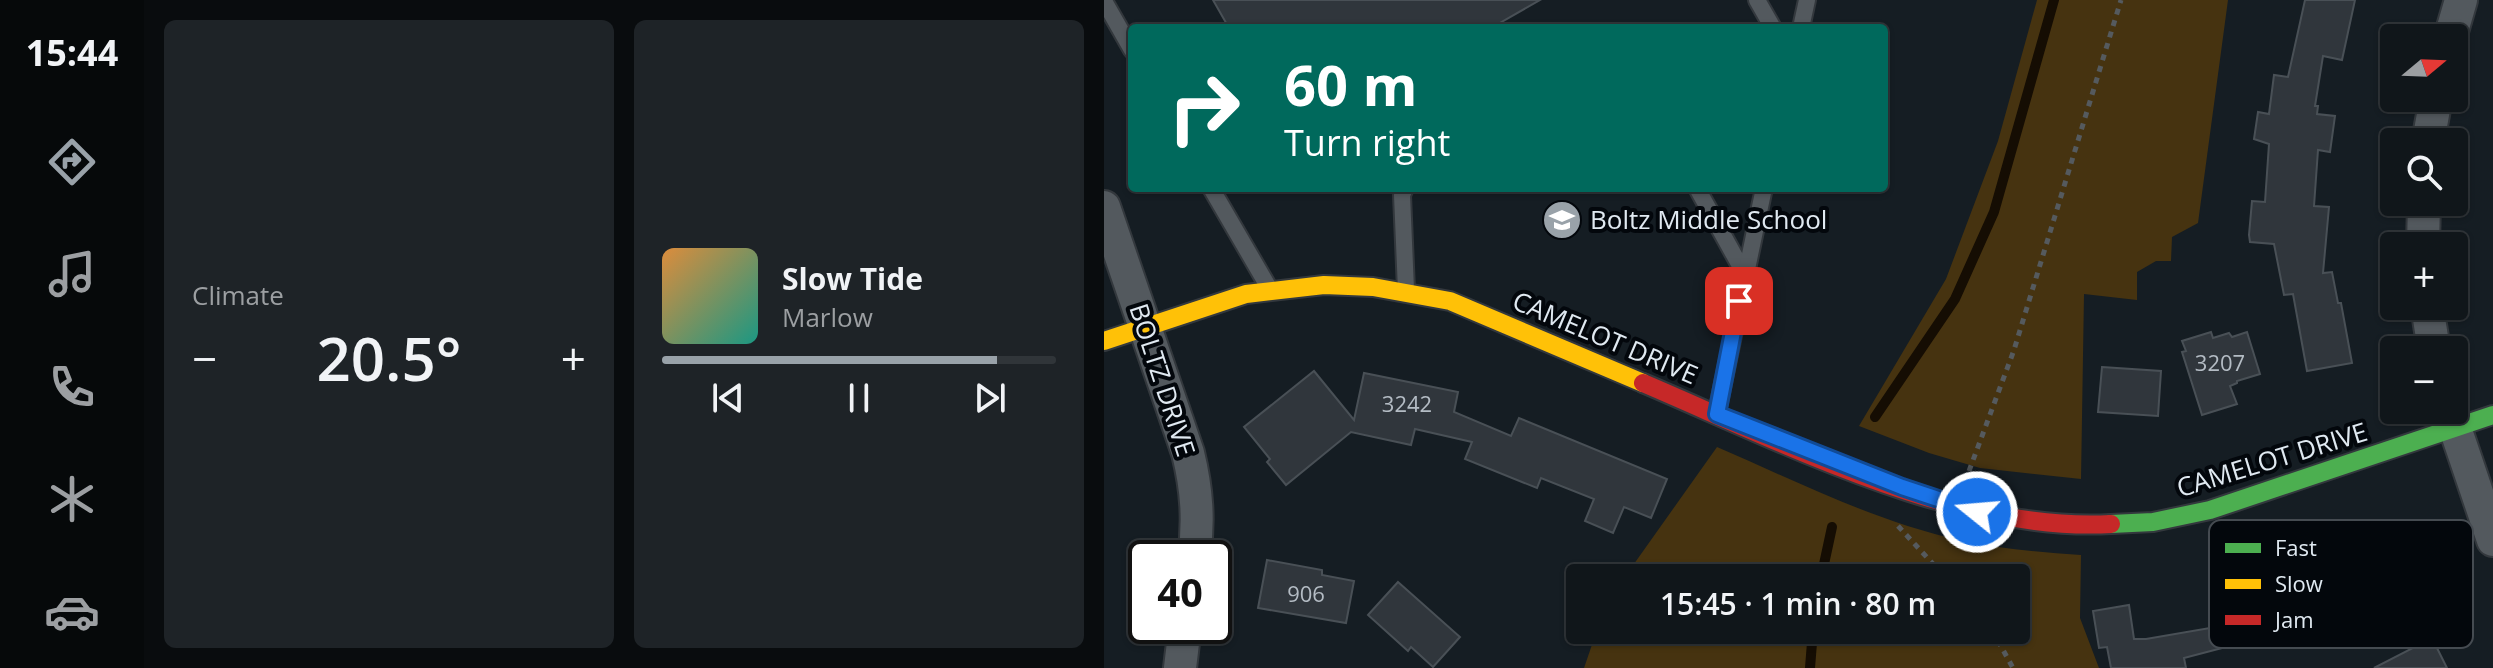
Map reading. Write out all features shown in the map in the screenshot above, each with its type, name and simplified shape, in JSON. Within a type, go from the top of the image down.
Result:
[{"type":"street","points":[[2454,24],[2461,0]]},
{"type":"street","name":"BOLTZ DRIVE","points":[[1104,207],[1188,453],[1197,489],[1196,540]]},
{"type":"street","name":"CAMELOT DRIVE","points":[[1104,341],[1246,294],[1270,289],[1304,284],[1355,284],[1406,290],[1450,301],[1817,455],[1955,505],[2027,521],[2086,525],[2153,522],[2219,508],[2439,424]]},
{"type":"street","name":"CAMELOT DRIVE","points":[[2468,417],[2493,415]]},
{"type":"street","points":[[2454,424],[2493,540]]},
{"type":"street","points":[[1180,668],[1183,644]]},
{"type":"lane","points":[[1757,0],[1771,24]]},
{"type":"lane","points":[[1802,24],[1807,0]]},
{"type":"lane","points":[[1104,1],[1128,43]]},
{"type":"lane","points":[[1213,192],[1270,289]]},
{"type":"lane","points":[[1403,192],[1406,290]]},
{"type":"lane","points":[[1699,192],[1744,273]]},
{"type":"lane","points":[[1717,414],[1763,192]]},
{"type":"path","points":[[1955,505],[2014,350],[2121,0]]},
{"type":"path","points":[[2000,644],[2013,668]]},
{"type":"shaded area","points":[[2037,0],[2228,0],[2198,223],[2172,237],[2171,261],[2156,261],[2137,272],[2137,300],[2084,294],[2081,479],[1980,468],[1929,453],[1859,426],[1946,279],[1998,141]]},
{"type":"shaded area","points":[[1717,447],[1836,499],[1927,532],[1989,546],[2081,555],[2080,618],[2099,668],[1584,668],[1592,644],[2030,644],[2030,564],[1634,564]]},
{"type":"building","points":[[1213,0],[1540,0],[1498,24],[1227,24]]},
{"type":"building","points":[[2305,0],[2355,0],[2342,60],[2323,56],[2315,106],[2318,106],[2317,114],[2335,116],[2330,152],[2318,150],[2314,206],[2329,207],[2323,273],[2332,272],[2352,363],[2307,371],[2293,294],[2284,295],[2274,244],[2250,242],[2249,235],[2252,201],[2265,202],[2269,144],[2254,139],[2258,112],[2269,114],[2274,75],[2288,77]]},
{"type":"building","points":[[2211,332],[2213,338],[2247,332],[2260,374],[2230,386],[2237,404],[2202,415],[2182,352],[2186,351],[2182,341]]},
{"type":"building","points":[[2102,367],[2161,371],[2158,416],[2098,412]]},
{"type":"building","points":[[1314,371],[1354,420],[1364,373],[1458,392],[1454,412],[1511,436],[1519,418],[1667,479],[1651,518],[1624,507],[1613,533],[1585,521],[1594,499],[1541,478],[1537,488],[1465,459],[1472,442],[1415,429],[1411,445],[1351,432],[1286,485],[1244,427]]},
{"type":"building","points":[[1267,560],[1322,570],[1322,575],[1354,581],[1346,623],[1258,608]]},
{"type":"building","points":[[1398,582],[1460,637],[1433,667],[1411,647],[1408,651],[1368,615]]},
{"type":"building","points":[[2129,605],[2134,639],[2209,628],[2209,648],[2222,648],[2184,658],[2186,668],[2111,668],[2107,647],[2099,648],[2093,611]]},
{"type":"building","points":[[2413,648],[2437,648],[2447,668],[2374,668]]},
{"type":"waterway","points":[[1875,417],[1955,299],[1994,212],[2054,0]]},
{"type":"waterway","points":[[1824,564],[1832,527]]},
{"type":"waterway","points":[[1810,668],[1812,644]]},
{"type":"traffic: fast","points":[[2111,524],[2153,522],[2210,510],[2493,415]]},
{"type":"traffic: slow","points":[[1104,341],[1246,294],[1324,285],[1373,287],[1450,301],[1643,383]]},
{"type":"traffic: jam","points":[[1643,383],[1812,456],[1932,499],[1992,514],[2052,523],[2111,524]]},
{"type":"place","name":"Boltz Middle School","points":[[1562,220]]},
{"type":"route","points":[[1739,301],[1717,414],[1803,450],[1977,512]]}]
